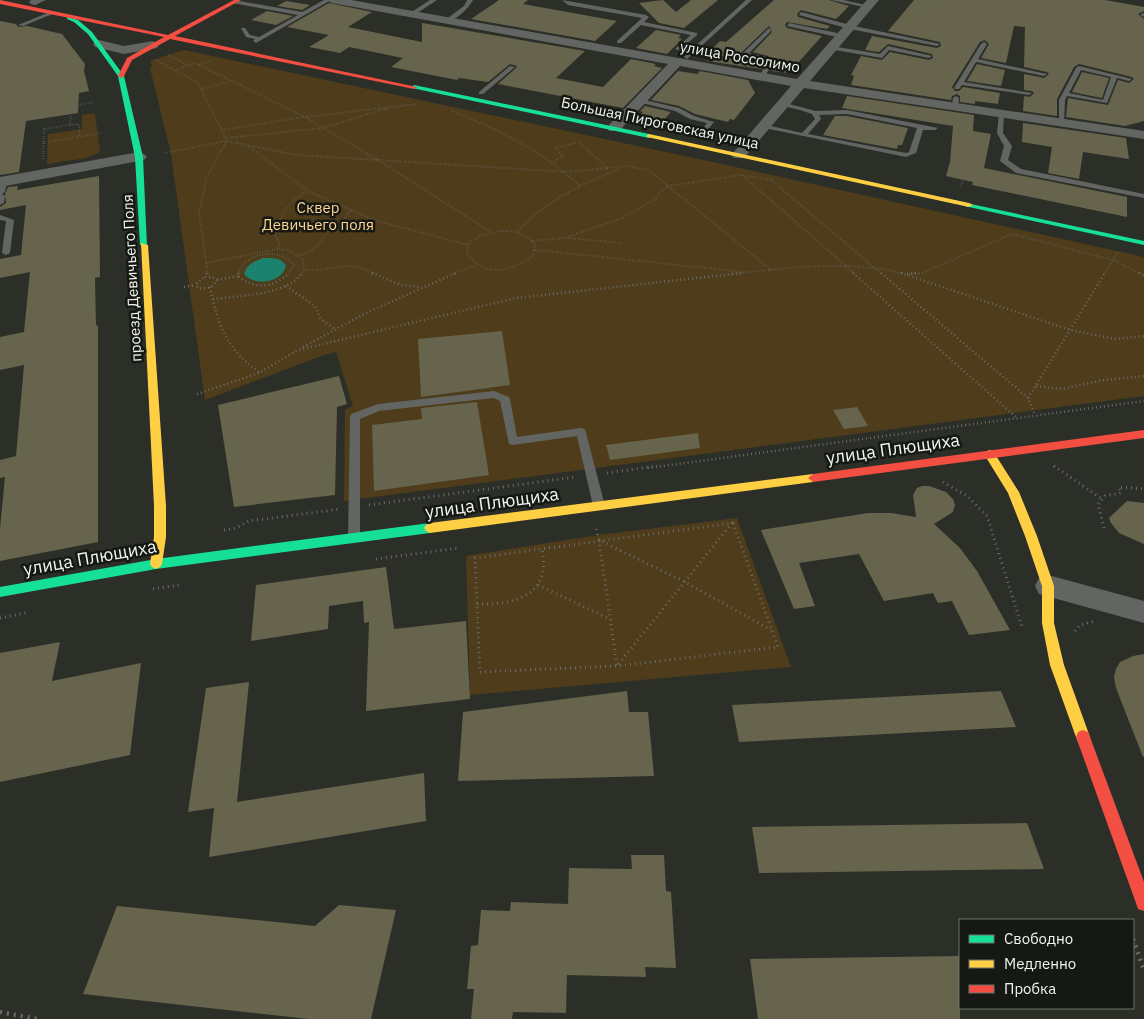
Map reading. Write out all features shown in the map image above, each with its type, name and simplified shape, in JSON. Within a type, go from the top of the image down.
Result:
[{"type":"main road","name":"Большая Пироговская улица","points":[[33,1],[481,93],[617,125],[739,157],[1144,243]]},
{"type":"main road","points":[[121,76],[129,59],[236,1]]},
{"type":"main road","name":"Большая Пироговская улица","points":[[0,2],[617,125],[699,137],[739,157],[1144,233]]},
{"type":"main road","name":"проезд Девичьего Поля","points":[[57,14],[84,27],[99,44],[121,76],[139,157],[160,506],[160,537],[156,564]]},
{"type":"main road","name":"улица Плющиха","points":[[0,592],[156,564],[1144,434]]},
{"type":"main road","points":[[989,454],[1013,492],[1048,586],[1048,623],[1058,665],[1144,903]]},
{"type":"street","name":"улица Россолимо","points":[[330,0],[761,78],[956,102],[1001,114],[1144,135]]},
{"type":"street","points":[[739,157],[762,126],[871,3]]},
{"type":"street","points":[[99,44],[124,50],[153,45]]},
{"type":"street","points":[[617,125],[679,63]]},
{"type":"street","points":[[1,191],[139,157]]},
{"type":"street","points":[[1048,586],[1144,612]]},
{"type":"lane","points":[[242,29],[248,36],[258,40],[330,0]]},
{"type":"lane","points":[[412,14],[434,0]]},
{"type":"lane","points":[[447,21],[466,7],[470,0]]},
{"type":"lane","points":[[565,0],[568,3],[646,17],[619,42]]},
{"type":"lane","points":[[834,0],[871,3]]},
{"type":"lane","points":[[236,1],[303,14]]},
{"type":"lane","points":[[679,63],[745,1]]},
{"type":"lane","points":[[21,25],[57,14]]},
{"type":"lane","points":[[30,27],[57,14]]},
{"type":"lane","points":[[801,14],[847,30]]},
{"type":"lane","points":[[640,23],[695,34],[678,49],[692,52]]},
{"type":"lane","points":[[790,25],[847,30],[937,44]]},
{"type":"lane","points":[[761,78],[768,65],[764,58],[745,54],[769,30]]},
{"type":"lane","points":[[984,44],[959,85],[1029,93]]},
{"type":"lane","points":[[831,48],[882,56],[888,48],[929,56]]},
{"type":"lane","points":[[974,60],[1044,74]]},
{"type":"lane","points":[[481,93],[512,67]]},
{"type":"lane","points":[[1061,123],[1062,100],[1079,68],[1129,79]]},
{"type":"lane","points":[[1066,94],[1105,102],[1115,76]]},
{"type":"lane","points":[[640,101],[678,109],[692,118],[711,122],[699,137]]},
{"type":"lane","points":[[781,104],[816,113],[847,112],[914,124],[921,128],[935,128]]},
{"type":"lane","points":[[803,135],[818,119],[816,113]]},
{"type":"lane","points":[[1001,114],[1000,133],[1008,146],[1004,160],[1019,171],[1144,196]]},
{"type":"lane","points":[[762,126],[906,155],[912,152],[921,128]]},
{"type":"lane","points":[[0,217],[10,220],[6,253]]},
{"type":"lane","points":[[354,539],[355,417],[378,408],[494,394],[505,399],[513,441],[581,432],[599,506]]},
{"type":"path","points":[[921,12],[930,0]]},
{"type":"path","points":[[170,56],[188,66]]},
{"type":"path","points":[[198,65],[217,58]]},
{"type":"path","points":[[157,61],[198,83],[226,140],[207,176],[199,214],[208,277]]},
{"type":"path","points":[[175,70],[195,63],[230,82],[305,117],[378,160],[491,232]]},
{"type":"path","points":[[201,89],[230,82]]},
{"type":"path","points":[[78,105],[96,102]]},
{"type":"path","points":[[222,130],[305,117],[424,104]]},
{"type":"path","points":[[165,153],[226,140],[323,128],[393,106]]},
{"type":"path","points":[[450,110],[501,130],[531,146],[554,162],[580,186]]},
{"type":"path","points":[[70,114],[70,125]]},
{"type":"path","points":[[43,166],[44,129],[79,124],[79,137]]},
{"type":"path","points":[[43,143],[101,133]]},
{"type":"path","points":[[226,140],[296,155],[566,172],[608,170],[626,166],[649,170],[771,270]]},
{"type":"path","points":[[554,162],[563,156],[555,148],[579,142],[608,170]]},
{"type":"path","points":[[247,145],[308,191],[374,220],[468,245]]},
{"type":"path","points":[[739,157],[741,175],[1016,417]]},
{"type":"path","points":[[517,232],[528,217],[554,199],[626,166]]},
{"type":"path","points":[[565,238],[622,218],[656,199],[659,192],[668,186],[741,175],[772,180]]},
{"type":"path","points":[[765,175],[1028,398],[1035,415]]},
{"type":"path","points":[[961,186],[963,180]]},
{"type":"path","points":[[277,249],[280,244],[275,235],[285,205],[308,191]]},
{"type":"path","points":[[300,255],[312,251],[323,239],[327,231],[342,222],[351,210]]},
{"type":"path","points":[[491,232],[517,232],[527,236],[535,250],[533,256],[518,267],[505,270],[489,269],[476,265],[468,258],[466,251],[468,245],[474,239],[491,232]]},
{"type":"path","points":[[904,274],[922,273],[1012,234],[1113,260],[1144,276]]},
{"type":"path","points":[[532,242],[565,238],[621,243]]},
{"type":"path","points":[[1028,398],[1121,247]]},
{"type":"path","points":[[206,264],[277,249],[288,250],[300,255],[303,259],[305,270]]},
{"type":"path","points":[[535,250],[752,273]]},
{"type":"path","points":[[281,254],[290,258],[294,265],[291,273],[282,280],[269,285],[254,286],[243,282],[238,276],[239,268],[246,261],[257,256],[281,254]]},
{"type":"path","points":[[196,394],[259,373],[334,329],[421,287],[476,265]]},
{"type":"path","points":[[298,350],[516,298],[817,265],[875,267],[904,274],[1070,330],[1116,339],[1144,336]]},
{"type":"path","points":[[305,270],[316,271],[340,267],[357,267],[396,283],[421,287]]},
{"type":"path","points":[[213,299],[274,290],[296,280],[305,270]]},
{"type":"path","points":[[196,285],[199,280],[208,277],[214,277],[217,280],[238,276]]},
{"type":"path","points":[[184,287],[196,285],[201,288],[210,288],[216,284],[217,280]]},
{"type":"path","points":[[286,286],[315,306],[320,318],[334,329]]},
{"type":"path","points":[[210,288],[230,345],[245,362],[259,373]]},
{"type":"path","points":[[1036,386],[1061,389],[1104,380],[1144,376]]},
{"type":"path","points":[[224,530],[236,528],[249,521],[1144,401]]},
{"type":"path","points":[[1054,466],[1102,499]]},
{"type":"path","points":[[942,481],[955,486]]},
{"type":"path","points":[[1104,528],[1098,504],[1105,496],[1121,493],[1119,487],[1144,489]]},
{"type":"path","points":[[733,523],[778,648],[617,666],[480,672],[475,558],[733,523]]},
{"type":"path","points":[[617,666],[733,523]]},
{"type":"path","points":[[586,530],[606,527]]},
{"type":"path","points":[[596,529],[617,666]]},
{"type":"path","points":[[599,540],[685,582],[772,630]]},
{"type":"path","points":[[370,560],[468,546]]},
{"type":"path","points":[[477,604],[499,605],[522,599],[538,585],[546,567],[542,549]]},
{"type":"path","points":[[148,590],[187,584]]},
{"type":"path","points":[[538,585],[611,620]]},
{"type":"path","points":[[0,618],[37,610]]},
{"type":"path","points":[[1073,638],[1075,631],[1080,625],[1098,621]]},
{"type":"path","points":[[1134,942],[1144,970]]},
{"type":"path","points":[[0,1012],[37,1019]]},
{"type":"green space","name":"Сквер Девичьего поля","points":[[184,50],[727,165],[1144,257],[1144,396],[344,501],[345,410],[353,406],[336,352],[205,400],[171,154],[150,68],[152,66],[150,61]]},
{"type":"green space","points":[[95,113],[100,152],[87,158],[47,164],[48,134],[82,129],[82,115]]},
{"type":"green space","points":[[737,518],[791,667],[470,695],[466,556],[598,535]]},
{"type":"shaded area","points":[[263,258],[276,258],[286,265],[280,276],[261,282],[255,281],[244,274],[249,266]]},
{"type":"building","points":[[499,0],[528,0],[523,4],[617,21],[595,41],[471,19]]},
{"type":"building","points":[[663,0],[676,12],[691,0],[718,0],[684,28],[659,23],[639,3]]},
{"type":"building","points":[[774,0],[829,0],[849,6],[836,19],[801,10],[797,14],[798,17],[830,26],[827,29],[787,22],[785,25],[787,28],[822,36],[789,73],[771,71],[774,65],[768,56],[753,52],[772,32],[769,26],[740,54],[761,61],[764,65],[761,69],[707,61],[712,53],[710,51],[720,41],[726,42]]},
{"type":"building","points":[[914,0],[1105,0],[1144,7],[1144,11],[1138,14],[1144,19],[1144,121],[1125,126],[1066,117],[1068,98],[1108,105],[1118,80],[1129,83],[1134,79],[1079,64],[1074,67],[1057,99],[1057,116],[1023,111],[1024,96],[1030,97],[1034,93],[1024,90],[1024,74],[1044,78],[1049,74],[1024,67],[1025,27],[1014,26],[1006,63],[981,58],[989,44],[985,40],[980,42],[952,87],[955,91],[959,91],[963,87],[1000,93],[998,104],[975,101],[975,104],[960,102],[960,96],[957,94],[952,96],[951,100],[851,85],[854,76],[851,75],[861,56],[882,60],[890,52],[929,60],[933,58],[932,54],[888,44],[879,52],[865,50],[872,36],[937,48],[941,46],[940,42],[888,31]]},
{"type":"building","points":[[286,1],[310,5],[302,10],[277,6]]},
{"type":"building","points":[[329,3],[372,12],[348,27],[422,42],[422,23],[585,51],[556,78],[603,87],[631,59],[656,64],[654,66],[662,68],[623,108],[498,84],[517,66],[510,64],[488,82],[459,78],[457,80],[391,67],[403,58],[349,47],[340,53],[309,47],[329,35],[287,27]]},
{"type":"building","points":[[267,11],[293,16],[276,25],[251,20]]},
{"type":"building","points":[[0,21],[16,24],[18,27],[27,26],[62,34],[85,64],[84,71],[89,91],[79,93],[78,113],[26,121],[19,172],[0,175]]},
{"type":"building","points":[[656,30],[681,35],[678,38],[682,39],[667,54],[636,48]]},
{"type":"building","points":[[977,64],[1005,70],[1001,86],[967,81]]},
{"type":"building","points":[[678,71],[697,74],[700,71],[748,80],[755,93],[734,120],[730,119],[728,122],[695,114],[679,106],[651,100]]},
{"type":"building","points":[[1082,72],[1109,78],[1102,98],[1072,92]]},
{"type":"building","points":[[847,96],[974,115],[973,131],[991,134],[984,168],[1127,197],[1127,217],[972,185],[973,182],[946,176],[950,162],[953,126],[842,108]]},
{"type":"building","points":[[645,106],[671,112],[662,122],[638,117],[643,112],[640,111]]},
{"type":"building","points":[[835,116],[847,116],[908,128],[902,145],[898,145],[897,149],[823,135]]},
{"type":"building","points":[[1023,123],[1126,138],[1129,159],[1083,152],[1079,179],[1048,173],[1052,147],[1022,142]]},
{"type":"building","points":[[99,176],[100,277],[95,278],[96,326],[98,325],[98,542],[0,561],[0,529],[5,477],[0,478],[0,460],[16,456],[24,365],[0,370],[0,337],[24,332],[30,272],[0,278],[0,259],[21,255],[26,205],[0,210],[0,207],[6,203],[5,194],[8,187],[18,186],[17,190]]},
{"type":"building","points":[[502,331],[510,385],[421,397],[418,339]]},
{"type":"building","points":[[339,376],[347,404],[337,407],[335,495],[234,507],[218,405]]},
{"type":"building","points":[[477,402],[489,475],[374,491],[372,425],[422,419],[421,408]]},
{"type":"building","points":[[857,407],[868,426],[844,429],[833,410]]},
{"type":"building","points":[[698,433],[700,448],[610,460],[606,445]]},
{"type":"building","points":[[929,486],[946,492],[953,499],[955,505],[953,512],[934,524],[960,548],[977,571],[1010,630],[969,635],[952,601],[938,603],[933,593],[884,601],[859,554],[799,563],[815,606],[794,609],[761,530],[868,513],[891,513],[916,517],[913,495],[917,488]]},
{"type":"building","points":[[1127,501],[1144,503],[1144,544],[1119,533],[1109,518]]},
{"type":"building","points":[[386,567],[394,629],[466,621],[470,699],[366,711],[369,622],[364,623],[363,601],[329,606],[328,629],[251,641],[256,585]]},
{"type":"building","points":[[60,642],[52,681],[141,663],[130,755],[0,782],[0,653]]},
{"type":"building","points":[[1144,654],[1143,757],[1116,688],[1114,677],[1120,662],[1133,656]]},
{"type":"building","points":[[249,682],[237,802],[424,773],[426,821],[209,857],[214,808],[188,812],[206,688]]},
{"type":"building","points":[[627,691],[629,712],[648,712],[654,776],[458,781],[463,712]]},
{"type":"building","points":[[1001,691],[1016,727],[739,742],[732,705]]},
{"type":"building","points":[[1027,823],[1044,869],[759,873],[752,827]]},
{"type":"building","points":[[631,855],[664,855],[666,891],[671,892],[676,968],[645,967],[646,977],[567,975],[566,1013],[513,1012],[512,1019],[471,1019],[474,989],[467,989],[471,946],[478,945],[481,910],[510,911],[511,902],[568,904],[569,868],[632,869]]},
{"type":"building","points":[[339,905],[396,910],[371,1019],[309,1019],[83,994],[117,906],[315,926]]},
{"type":"building","points":[[959,956],[960,1019],[758,1019],[750,959]]},
{"type":"traffic: fast","points":[[69,18],[76,21],[90,33],[121,76],[139,157],[144,245]]},
{"type":"traffic: fast","points":[[414,87],[649,136]]},
{"type":"traffic: fast","points":[[969,205],[1144,243]]},
{"type":"traffic: fast","points":[[0,592],[156,564],[430,528]]},
{"type":"traffic: slow","points":[[649,136],[969,205]]},
{"type":"traffic: slow","points":[[144,245],[160,506],[160,537],[156,564]]},
{"type":"traffic: slow","points":[[989,454],[1013,492],[1031,536],[1048,586],[1048,623],[1057,665],[1083,737]]},
{"type":"traffic: slow","points":[[430,528],[813,478]]},
{"type":"traffic: jam","points":[[121,76],[129,59],[135,55],[238,0]]},
{"type":"traffic: jam","points":[[0,2],[414,87]]},
{"type":"traffic: jam","points":[[813,478],[1144,434]]},
{"type":"traffic: jam","points":[[1083,737],[1144,903]]}]
